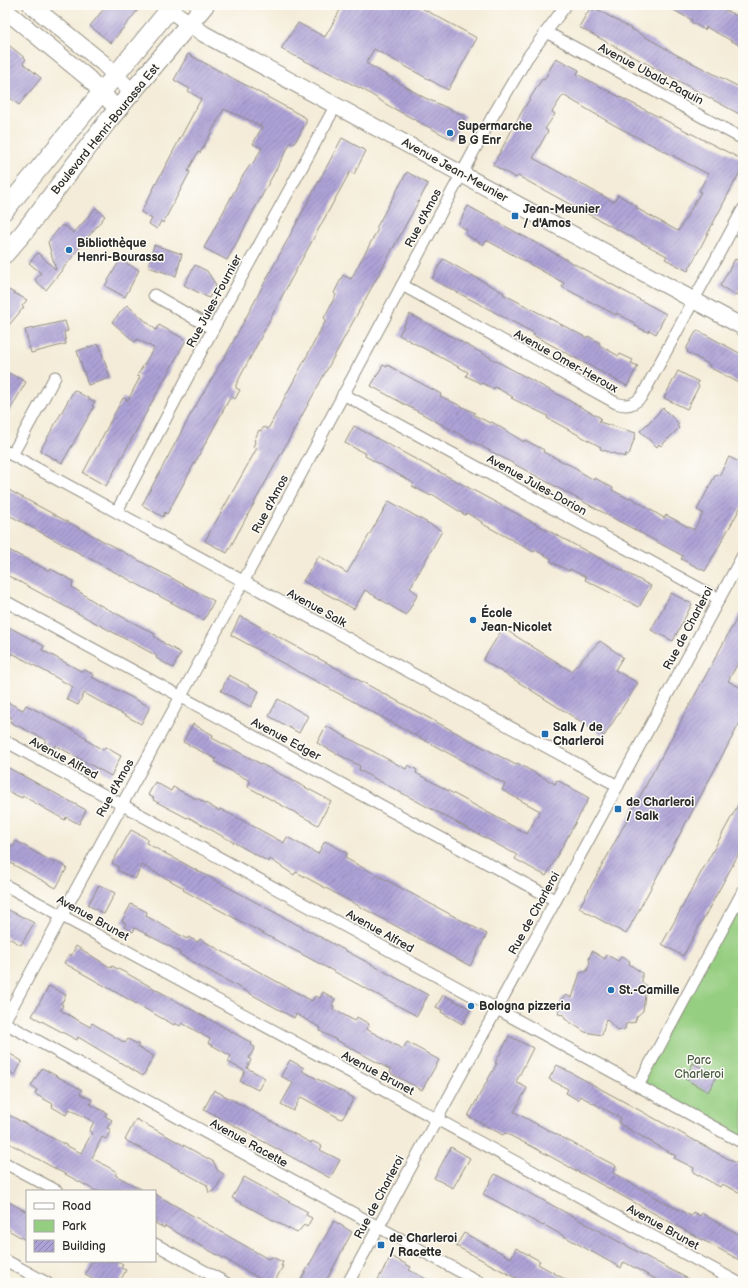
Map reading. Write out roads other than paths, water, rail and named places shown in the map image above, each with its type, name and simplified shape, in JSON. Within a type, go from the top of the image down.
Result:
[{"type":"main road","name":"Boulevard Henri-Bourassa Est","points":[[5,254],[24,232],[118,110],[205,5]]},
{"type":"main road","points":[[5,210],[171,7]]},
{"type":"street","points":[[31,5],[103,63],[132,93]]},
{"type":"street","name":"Rue d'Amos","points":[[5,1020],[514,78],[566,5]]},
{"type":"street","name":"Avenue Jean-Meunier","points":[[171,7],[204,34],[743,327]]},
{"type":"street","points":[[5,10],[88,78],[118,110]]},
{"type":"street","name":"Avenue Ubald-Paquin","points":[[546,32],[743,139]]},
{"type":"street","name":"Rue Jules-Fournier","points":[[117,511],[213,329],[336,105]]},
{"type":"street","points":[[694,300],[743,209]]},
{"type":"street","name":"Avenue Omer-Heroux","points":[[402,285],[624,406],[637,402],[642,396],[694,300]]},
{"type":"street","points":[[154,295],[213,329]]},
{"type":"street","points":[[9,453],[55,377]]},
{"type":"street","name":"Avenue Jules-Dorion","points":[[343,394],[719,599]]},
{"type":"street","name":"Avenue Salk","points":[[9,453],[618,786]]},
{"type":"street","name":"Rue de Charleroi","points":[[348,1283],[743,555]]},
{"type":"street","name":"Avenue Edger","points":[[5,601],[555,900]]},
{"type":"street","name":"Avenue Alfred","points":[[5,741],[743,1143]]},
{"type":"street","name":"Avenue Brunet","points":[[5,885],[739,1283]]},
{"type":"street","points":[[638,1086],[743,892]]},
{"type":"street","name":"Avenue Racette","points":[[5,1023],[481,1283]]},
{"type":"street","points":[[5,1163],[55,1190]]},
{"type":"street","points":[[156,1245],[226,1283]]},
{"type":"street","points":[[5,1260],[47,1283]]},
{"type":"place","name":"Supermarche B G Enr","points":[[450,133]]},
{"type":"place","name":"Jean-Meunier / d'Amos","points":[[515,216]]},
{"type":"place","name":"Bibliothèque Henri-Bourassa","points":[[69,250]]},
{"type":"place","name":"École Jean-Nicolet","points":[[473,620]]},
{"type":"place","name":"Salk / de Charleroi","points":[[545,734]]},
{"type":"place","name":"de Charleroi / Salk","points":[[618,809]]},
{"type":"place","name":"St.-Camille","points":[[611,990]]},
{"type":"place","name":"Bologna pizzeria","points":[[471,1006]]},
{"type":"place","name":"de Charleroi / Racette","points":[[381,1245]]},
{"type":"park label","name":"Parc Charleroi","points":[[699,1067]]}]
